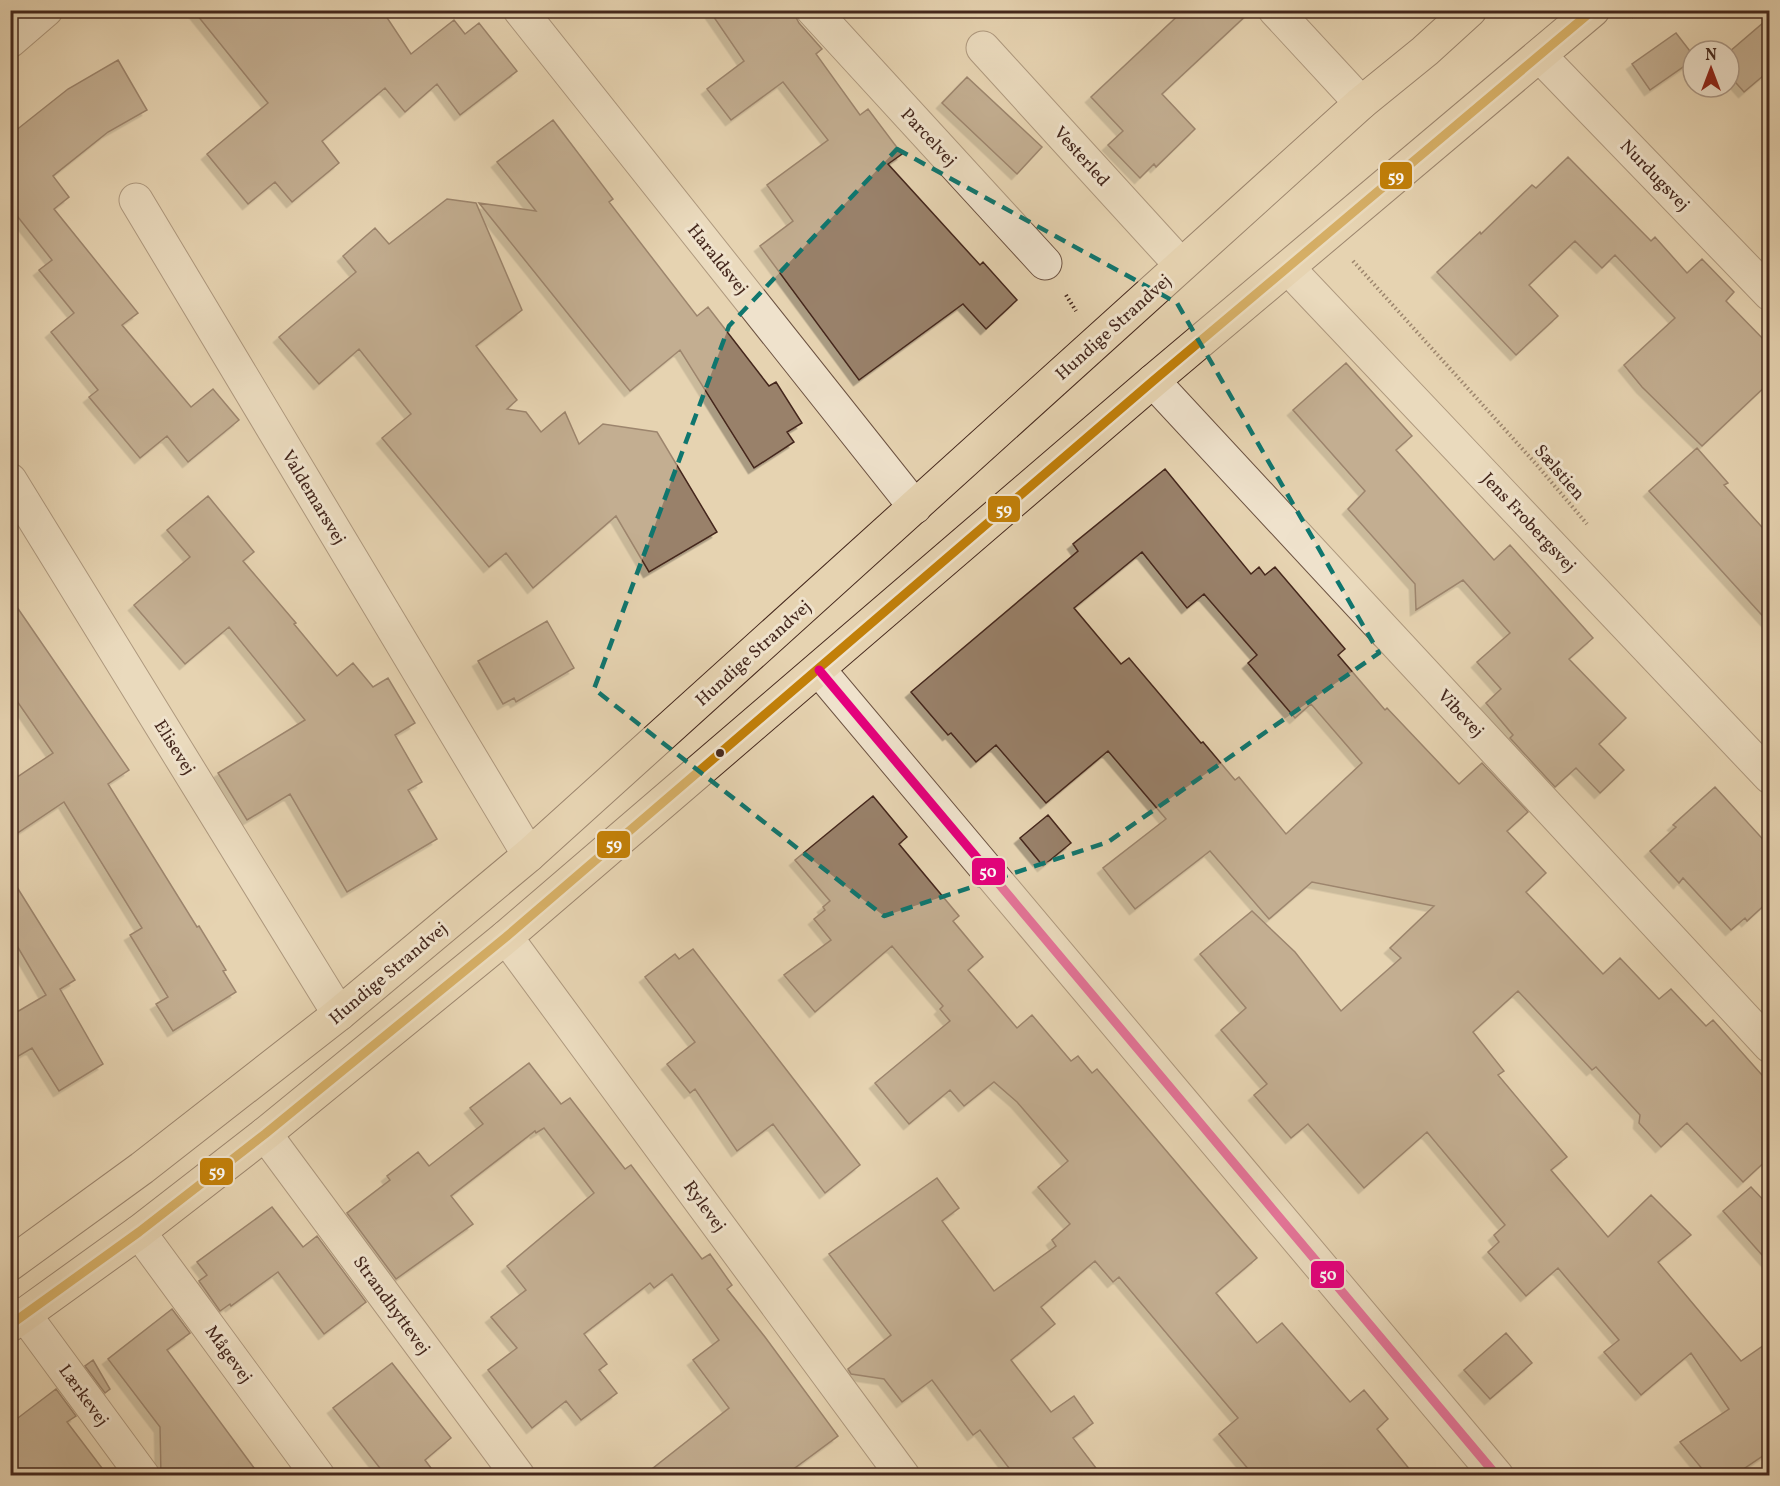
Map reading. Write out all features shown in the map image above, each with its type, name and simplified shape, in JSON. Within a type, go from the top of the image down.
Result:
[{"type":"main road","name":"Hundige Strandvej","points":[[10,1264],[142,1168],[339,1014],[529,855],[1361,103],[1425,51],[1470,10]]},
{"type":"main road","points":[[17,1320],[139,1232],[266,1134],[507,937],[1153,381],[1593,10]]},
{"type":"street","points":[[10,41],[46,10]]},
{"type":"street","name":"Haraldsvej","points":[[520,10],[915,507]]},
{"type":"street","name":"Parcelvej","points":[[813,10],[1045,263]]},
{"type":"street","points":[[1275,10],[1361,103]]},
{"type":"street","name":"Vesterled","points":[[984,48],[1181,265]]},
{"type":"street","name":"Nurdugsvej","points":[[1540,56],[1770,294]]},
{"type":"street","name":"Valdemarsvej","points":[[136,200],[529,855]]},
{"type":"street","name":"Jens Frobergsvej","points":[[1288,268],[1770,777]]},
{"type":"street","name":"Vibevej","points":[[1153,381],[1770,1046]]},
{"type":"street","name":"Elisevej","points":[[10,480],[339,1014]]},
{"type":"street","points":[[819,670],[1497,1476]]},
{"type":"street","name":"Rylevej","points":[[507,937],[903,1476]]},
{"type":"street","name":"Strandhyttevej","points":[[266,1134],[518,1476]]},
{"type":"street","name":"Mågevej","points":[[139,1232],[318,1476]]},
{"type":"street","name":"Lærkevej","points":[[17,1320],[143,1476]]},
{"type":"path","name":"Sælstien","points":[[1328,234],[1590,527]]},
{"type":"path","points":[[1045,263],[1096,342]]},
{"type":"highlighted area","points":[[897,149],[1177,303],[1379,653],[1108,842],[884,916],[594,689],[729,326]]},
{"type":"building","points":[[193,10],[382,10],[411,54],[454,20],[465,34],[479,23],[517,71],[460,115],[437,84],[405,112],[385,88],[322,141],[339,163],[292,202],[275,182],[248,204],[207,154],[268,103]]},
{"type":"building","points":[[709,10],[792,10],[799,23],[822,49],[816,54],[860,115],[868,109],[902,154],[888,164],[980,265],[983,262],[1017,300],[986,329],[963,304],[859,380],[760,246],[793,221],[767,185],[828,140],[783,82],[731,120],[707,89],[744,61]]},
{"type":"building","points":[[1184,10],[1252,10],[1162,94],[1195,129],[1156,167],[1154,164],[1140,178],[1108,145],[1123,131],[1091,97]]},
{"type":"building","points":[[1770,17],[1770,70],[1744,92],[1741,89],[1741,42]]},
{"type":"building","points":[[1676,33],[1681,39],[1681,68],[1650,90],[1632,64]]},
{"type":"building","points":[[118,60],[147,110],[108,132],[53,176],[69,197],[54,209],[138,313],[122,325],[191,407],[213,389],[239,420],[188,462],[167,436],[140,458],[89,397],[98,390],[51,332],[74,313],[39,270],[52,260],[10,207],[10,135],[68,89]]},
{"type":"building","points":[[967,77],[1042,147],[1017,174],[942,103]]},
{"type":"building","points":[[553,120],[613,199],[609,202],[697,316],[708,307],[769,386],[776,382],[802,423],[787,432],[794,442],[754,468],[680,350],[630,391],[479,203],[536,211],[497,162]]},
{"type":"building","points":[[1568,157],[1651,241],[1655,237],[1687,273],[1702,259],[1734,292],[1726,301],[1770,346],[1770,382],[1702,446],[1642,387],[1624,365],[1675,318],[1615,255],[1602,268],[1575,241],[1529,285],[1558,316],[1516,355],[1437,272],[1532,185],[1536,188]]},
{"type":"building","points":[[447,199],[476,203],[522,310],[476,346],[517,400],[507,409],[526,412],[541,432],[565,412],[579,444],[603,424],[657,432],[717,532],[649,572],[616,516],[533,588],[506,553],[489,567],[382,438],[411,414],[359,349],[319,384],[279,337],[356,272],[343,256],[375,228],[389,244]]},
{"type":"building","points":[[1346,363],[1412,436],[1396,450],[1494,560],[1510,545],[1593,638],[1569,659],[1626,718],[1599,744],[1624,770],[1600,793],[1576,768],[1555,787],[1510,738],[1513,735],[1486,703],[1501,689],[1477,662],[1510,633],[1463,580],[1416,610],[1415,584],[1348,509],[1365,491],[1293,410]]},
{"type":"building","points":[[1697,448],[1728,483],[1724,485],[1770,536],[1770,624],[1649,491]]},
{"type":"building","points":[[1165,469],[1251,574],[1259,567],[1265,575],[1275,567],[1345,649],[1338,655],[1385,710],[1387,708],[1459,784],[1482,763],[1528,812],[1507,831],[1546,873],[1526,892],[1603,974],[1620,958],[1659,999],[1671,989],[1706,1026],[1713,1020],[1770,1084],[1770,1157],[1743,1182],[1687,1123],[1661,1147],[1639,1123],[1640,1115],[1596,1067],[1592,1070],[1518,991],[1473,1032],[1504,1071],[1498,1075],[1567,1157],[1551,1170],[1608,1237],[1651,1195],[1691,1235],[1658,1262],[1741,1361],[1770,1341],[1770,1451],[1733,1476],[1708,1476],[1680,1442],[1729,1409],[1691,1353],[1641,1395],[1604,1352],[1619,1340],[1558,1268],[1526,1296],[1488,1252],[1499,1242],[1494,1235],[1505,1225],[1427,1132],[1364,1188],[1308,1124],[1291,1138],[1254,1095],[1267,1084],[1221,1030],[1246,1008],[1200,954],[1252,911],[1295,952],[1341,1011],[1401,958],[1390,948],[1434,906],[1312,882],[1269,919],[1210,851],[1135,909],[1103,868],[1166,819],[1108,751],[1046,803],[996,745],[976,762],[951,733],[948,735],[911,692],[1078,551],[1073,544]],"holes":[[[1142,552],[1187,608],[1204,594],[1257,655],[1248,663],[1295,718],[1311,704],[1362,763],[1286,834],[1239,777],[1235,780],[1129,658],[1121,664],[1074,608]]]},
{"type":"building","points":[[208,496],[254,552],[243,561],[337,676],[353,663],[373,687],[388,678],[415,723],[395,735],[422,782],[408,790],[437,839],[347,892],[290,794],[247,820],[218,773],[305,720],[229,627],[185,664],[134,605],[190,557],[167,530]]},
{"type":"building","points":[[10,597],[129,770],[108,784],[197,927],[199,926],[226,970],[223,971],[236,992],[173,1031],[156,1004],[168,997],[130,935],[142,928],[64,802],[10,838],[10,782],[53,753],[10,691]]},
{"type":"building","points":[[547,621],[574,668],[516,702],[514,698],[503,704],[478,661]]},
{"type":"building","points":[[1715,787],[1770,847],[1770,900],[1747,921],[1745,918],[1731,930],[1683,878],[1679,883],[1650,851],[1676,827],[1673,825]]},
{"type":"building","points":[[873,796],[907,837],[899,844],[959,916],[953,921],[983,957],[968,970],[1017,1028],[1032,1015],[1071,1061],[1078,1056],[1092,1073],[1097,1069],[1257,1258],[1216,1293],[1257,1343],[1282,1323],[1350,1402],[1364,1390],[1388,1419],[1377,1429],[1415,1476],[1254,1476],[1219,1434],[1238,1418],[1119,1277],[1113,1282],[1095,1261],[1041,1307],[1055,1324],[1011,1360],[1051,1412],[1074,1396],[1093,1423],[1073,1438],[1102,1476],[1015,1476],[980,1430],[973,1435],[932,1380],[902,1402],[884,1379],[851,1374],[848,1369],[891,1335],[829,1254],[937,1178],[959,1208],[942,1221],[994,1291],[1056,1246],[1052,1240],[1070,1224],[1038,1187],[1068,1161],[1017,1102],[994,1082],[964,1106],[950,1090],[909,1124],[875,1083],[950,1021],[940,1009],[943,1006],[892,946],[815,1012],[784,975],[831,940],[814,919],[825,910],[823,907],[830,901],[795,860]]},
{"type":"building","points":[[1048,815],[1071,843],[1043,866],[1020,838]]},
{"type":"building","points":[[10,876],[75,980],[60,989],[103,1064],[59,1091],[32,1048],[10,1061],[10,1016],[46,995],[10,934]]},
{"type":"building","points":[[693,949],[860,1165],[825,1193],[773,1124],[737,1151],[695,1089],[690,1093],[667,1064],[695,1042],[645,977],[675,954],[679,959]]},
{"type":"building","points":[[529,1063],[561,1104],[570,1098],[625,1169],[631,1165],[702,1259],[710,1254],[732,1285],[727,1289],[838,1436],[784,1476],[643,1476],[729,1408],[693,1360],[719,1340],[672,1274],[654,1288],[650,1283],[584,1334],[607,1364],[599,1370],[617,1393],[581,1420],[566,1401],[532,1428],[488,1370],[517,1348],[491,1317],[526,1290],[507,1266],[594,1193],[544,1128],[536,1133],[535,1131],[451,1196],[473,1224],[396,1279],[347,1213],[390,1180],[387,1176],[418,1152],[429,1166],[483,1124],[470,1108]]},
{"type":"building","points":[[1751,1187],[1770,1207],[1770,1264],[1723,1211]]},
{"type":"building","points":[[272,1207],[303,1247],[317,1236],[366,1302],[324,1334],[278,1272],[231,1306],[230,1304],[220,1311],[199,1281],[207,1275],[197,1262]]},
{"type":"building","points":[[172,1309],[190,1333],[167,1350],[260,1476],[161,1476],[160,1427],[108,1359]]},
{"type":"building","points":[[1506,1333],[1532,1363],[1490,1399],[1464,1370]]},
{"type":"building","points":[[93,1360],[110,1389],[105,1393],[85,1366]]},
{"type":"building","points":[[392,1363],[451,1438],[425,1460],[437,1476],[386,1476],[333,1408]]},
{"type":"building","points":[[56,1389],[76,1416],[67,1422],[108,1476],[24,1476],[10,1459],[10,1424]]},
{"type":"transit line","name":"59","points":[[10,1325],[139,1232],[265,1134],[506,937],[1153,381],[1593,10]]},
{"type":"transit line","name":"50","points":[[819,670],[1497,1476]]}]
